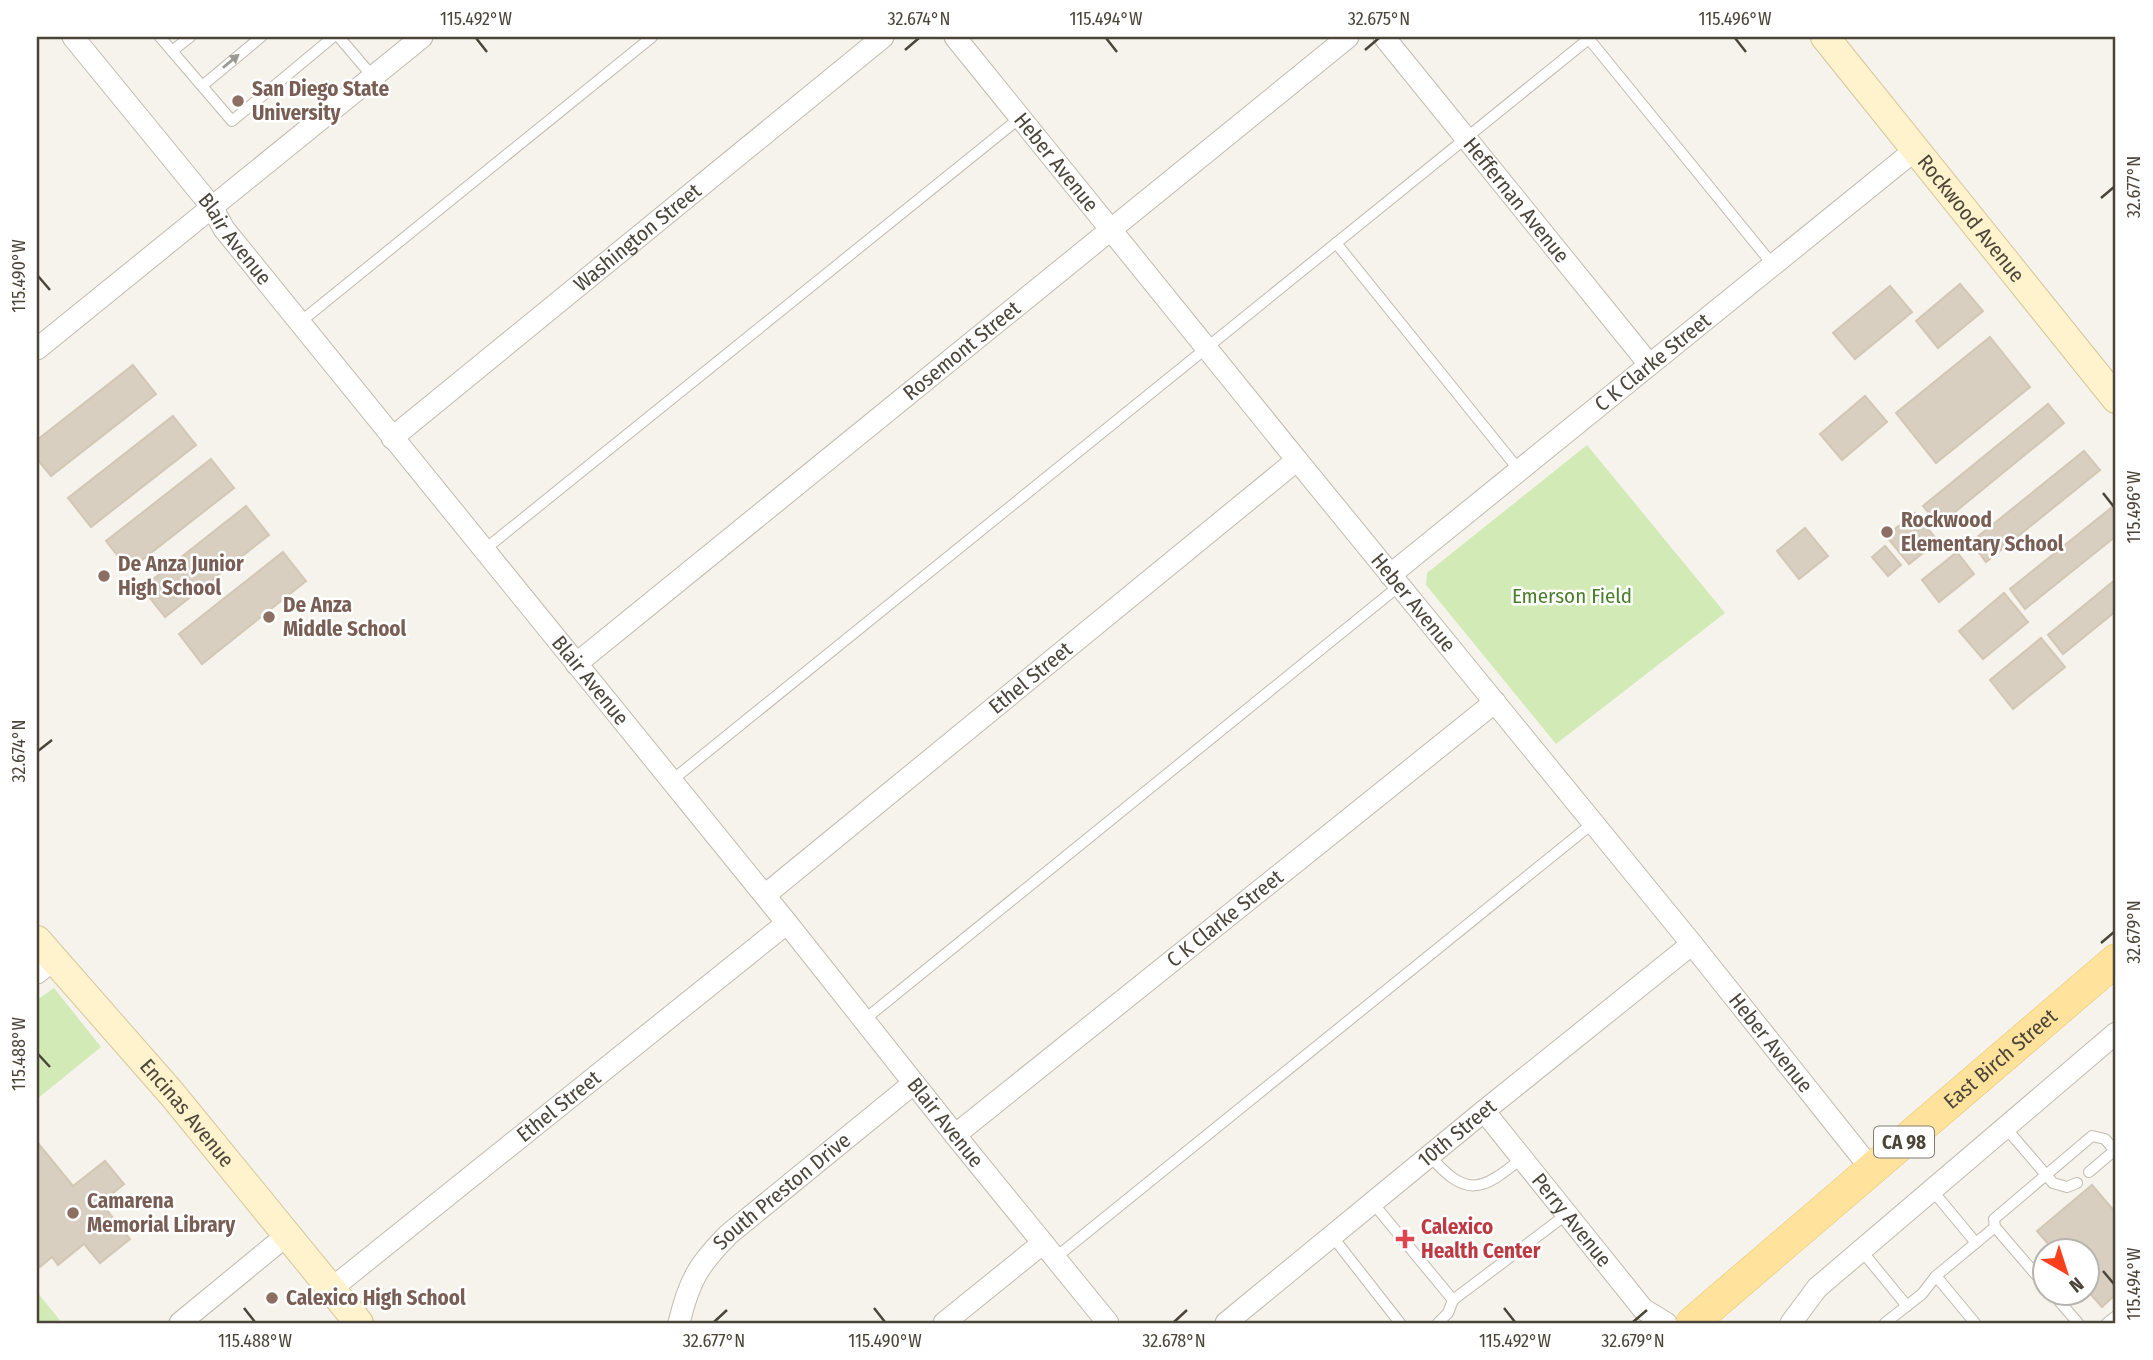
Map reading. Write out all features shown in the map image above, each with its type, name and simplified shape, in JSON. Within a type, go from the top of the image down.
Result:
[{"type":"main road","name":"East Birch Street","points":[[1692,1323],[2116,960]]},
{"type":"street","name":"Blair Avenue","points":[[73,37],[212,207],[223,229],[787,922],[1108,1323]]},
{"type":"street","points":[[37,349],[422,37]]},
{"type":"street","name":"Washington Street","points":[[392,438],[883,37]]},
{"type":"street","name":"Heber Avenue","points":[[955,37],[1692,944],[1872,1170]]},
{"type":"street","name":"Rosemont Street","points":[[576,664],[1349,37]]},
{"type":"street","name":"Heffernan Avenue","points":[[1384,37],[1649,364]]},
{"type":"street","name":"Rockwood Avenue","points":[[1825,37],[2114,390]]},
{"type":"street","name":"C K Clarke Street","points":[[1395,580],[1519,470],[1916,150]]},
{"type":"street","name":"Ethel Street","points":[[765,895],[1297,460]]},
{"type":"street","name":"C K Clarke Street","points":[[955,1135],[1495,702]]},
{"type":"street","name":"Ethel Street","points":[[331,1289],[787,922]]},
{"type":"street","name":"10th Street","points":[[1226,1323],[1429,1155],[1692,944]]},
{"type":"street","name":"Encinas Avenue","points":[[42,958],[172,1094],[359,1323]]},
{"type":"street","points":[[1791,1323],[1817,1288],[2116,1033]]},
{"type":"street","name":"South Preston Drive","points":[[679,1323],[687,1292],[703,1260],[729,1234],[914,1083]]},
{"type":"street","name":"Perry Avenue","points":[[1484,1111],[1643,1309],[1666,1323]]},
{"type":"street","points":[[180,1323],[287,1235]]},
{"type":"street","points":[[944,1323],[1049,1251]]},
{"type":"lane","points":[[160,37],[232,121],[333,37]]},
{"type":"lane","points":[[172,51],[190,37]]},
{"type":"lane","points":[[202,86],[261,37]]},
{"type":"lane","points":[[339,37],[373,77]]},
{"type":"lane","points":[[299,323],[652,37]]},
{"type":"lane","points":[[671,781],[1590,38],[1773,264]]},
{"type":"lane","points":[[484,550],[1021,117]]},
{"type":"lane","points":[[1336,243],[1519,470]]},
{"type":"lane","points":[[864,1020],[1395,580]]},
{"type":"lane","points":[[1049,1251],[1594,823]]},
{"type":"lane","points":[[2005,1127],[2045,1175],[2059,1186],[2067,1187],[2077,1182]]},
{"type":"lane","points":[[2030,1267],[1996,1227],[1994,1219],[2092,1136],[2105,1139],[2116,1151],[2089,1172]]},
{"type":"lane","points":[[1429,1155],[1458,1183],[1474,1185],[1488,1184],[1522,1158]]},
{"type":"lane","points":[[1932,1189],[1976,1243]]},
{"type":"lane","points":[[1372,1202],[1453,1300]]},
{"type":"lane","points":[[1438,1323],[1448,1312],[1453,1300],[1567,1214]]},
{"type":"lane","points":[[1885,1323],[1922,1294],[1936,1276],[1996,1227]]},
{"type":"lane","points":[[1332,1236],[1400,1323]]},
{"type":"lane","points":[[1861,1250],[1907,1306]]},
{"type":"lane","points":[[1936,1276],[1975,1323]]},
{"type":"lane","points":[[2066,1308],[2078,1323]]},
{"type":"lane","points":[[2107,1323],[2116,1316]]},
{"type":"green space","name":"Emerson Field","points":[[1587,445],[1725,613],[1556,744],[1426,585],[1427,573]]},
{"type":"green space","points":[[54,988],[101,1047],[37,1099],[37,1000]]},
{"type":"green space","points":[[37,1292],[62,1323],[37,1323]]},
{"type":"building","points":[[1960,284],[1983,311],[1938,348],[1916,321]]},
{"type":"building","points":[[1890,286],[1912,312],[1855,359],[1833,333]]},
{"type":"building","points":[[1990,337],[2030,387],[1936,463],[1896,413]]},
{"type":"building","points":[[133,365],[156,394],[51,476],[37,459],[37,440]]},
{"type":"building","points":[[1865,396],[1887,422],[1842,460],[1820,434]]},
{"type":"building","points":[[2048,404],[2064,423],[1939,525],[1923,506]]},
{"type":"building","points":[[173,416],[196,445],[91,527],[68,498]]},
{"type":"building","points":[[2084,451],[2100,470],[1986,562],[1971,542]]},
{"type":"building","points":[[211,459],[234,488],[129,570],[106,541]]},
{"type":"building","points":[[2116,504],[2116,536],[2025,609],[2010,589]]},
{"type":"building","points":[[246,506],[269,535],[165,617],[142,588]]},
{"type":"building","points":[[1915,513],[1938,541],[1909,564],[1886,536]]},
{"type":"building","points":[[1805,528],[1828,556],[1799,579],[1777,551]]},
{"type":"building","points":[[1885,546],[1901,565],[1888,576],[1872,557]]},
{"type":"building","points":[[283,552],[306,581],[202,664],[179,634]]},
{"type":"building","points":[[1957,552],[1974,574],[1939,602],[1922,580]]},
{"type":"building","points":[[2116,579],[2116,611],[2063,654],[2048,635]]},
{"type":"building","points":[[2004,593],[2028,622],[1983,659],[1959,631]]},
{"type":"building","points":[[2041,638],[2065,667],[2013,709],[1990,680]]},
{"type":"building","name":"Camarena Memorial Library","points":[[37,1142],[73,1186],[105,1161],[124,1184],[101,1203],[130,1239],[100,1263],[84,1244],[58,1265],[52,1257],[40,1267],[37,1262]]},
{"type":"building","points":[[2092,1185],[2116,1213],[2116,1294],[2102,1307],[2100,1305],[2100,1238],[2043,1238],[2037,1231]]},
{"type":"place","name":"San Diego State University","points":[[238,101]]},
{"type":"place","name":"Rockwood Elementary School","points":[[1887,532]]},
{"type":"place","name":"De Anza Junior High School","points":[[104,576]]},
{"type":"place","name":"De Anza Middle School","points":[[269,617]]},
{"type":"place","name":"Camarena Memorial Library","points":[[73,1213]]},
{"type":"place","name":"Calexico Health Center","points":[[1405,1239]]},
{"type":"place","name":"Calexico High School","points":[[272,1298]]}]
